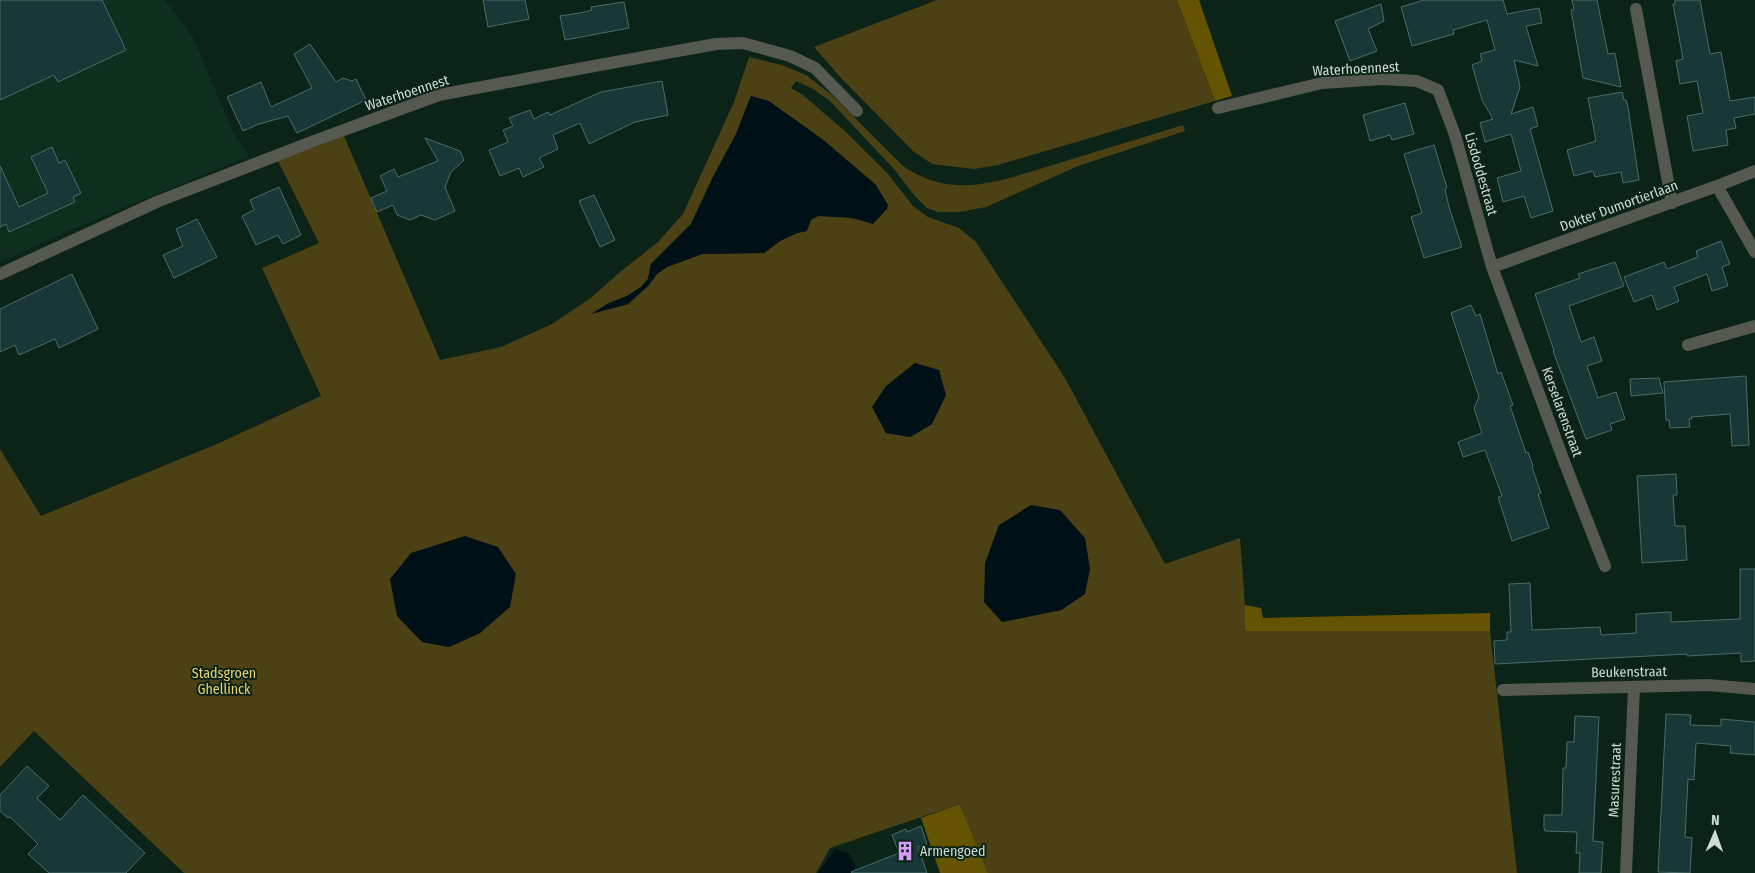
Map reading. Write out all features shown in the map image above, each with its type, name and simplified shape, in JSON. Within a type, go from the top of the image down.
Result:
[{"type":"street","points":[[1636,10],[1672,203]]},
{"type":"street","name":"Waterhoennest","points":[[0,274],[151,204],[439,95],[716,44],[743,43],[790,56],[815,68],[857,111]]},
{"type":"street","name":"Waterhoennest","points":[[1218,108],[1322,83],[1391,80],[1417,82],[1438,90]]},
{"type":"street","name":"Lisdoddestraat","points":[[1438,90],[1455,135],[1492,267]]},
{"type":"street","name":"Dokter Dumortierlaan","points":[[1492,267],[1672,203],[1755,171]]},
{"type":"street","points":[[1718,186],[1755,252]]},
{"type":"street","name":"Kerselarenstraat","points":[[1492,267],[1605,566]]},
{"type":"street","points":[[1688,345],[1755,326]]},
{"type":"street","name":"Beukenstraat","points":[[1503,690],[1708,685],[1755,689]]},
{"type":"street","name":"Masurestraat","points":[[1626,873],[1634,688]]},
{"type":"shaded area","points":[[0,0],[165,0],[193,37],[234,135],[249,156],[66,232],[0,262]]},
{"type":"shaded area","points":[[1177,0],[1199,0],[1232,96],[1215,101]]},
{"type":"shaded area","points":[[751,96],[769,101],[822,139],[876,185],[888,205],[887,209],[873,224],[854,218],[818,216],[811,220],[807,231],[797,233],[780,241],[764,253],[702,254],[667,267],[657,274],[648,286],[628,304],[591,314],[641,287],[648,279],[651,264],[691,224],[736,134]]},
{"type":"shaded area","points":[[915,363],[939,370],[946,395],[932,424],[910,437],[886,433],[872,407],[886,386]]},
{"type":"shaded area","points":[[1031,505],[1060,510],[1085,538],[1090,569],[1085,594],[1061,610],[1002,622],[984,602],[985,563],[999,525]]},
{"type":"shaded area","points":[[465,536],[498,547],[516,574],[510,607],[480,633],[449,647],[422,642],[397,616],[390,579],[411,553]]},
{"type":"shaded area","points":[[1245,605],[1261,608],[1263,618],[1490,613],[1490,631],[1245,631]]},
{"type":"shaded area","points":[[960,804],[988,873],[940,873],[921,818]]},
{"type":"shaded area","points":[[835,849],[848,853],[855,864],[854,873],[818,873]]},
{"type":"green space","points":[[937,0],[1177,0],[1215,101],[998,165],[974,169],[932,164],[913,151],[841,78],[814,47]]},
{"type":"green space","name":"Stadsgroen Ghellinck","points":[[749,57],[782,65],[806,75],[833,96],[903,166],[928,179],[956,185],[981,184],[1007,179],[1183,125],[1185,131],[1078,166],[986,207],[960,212],[938,212],[927,208],[914,195],[894,169],[829,100],[813,89],[796,81],[791,88],[803,95],[846,132],[888,174],[913,206],[928,217],[959,228],[976,242],[1065,378],[1165,564],[1240,538],[1245,631],[1490,631],[1517,873],[988,873],[960,804],[830,848],[816,873],[184,873],[34,731],[0,767],[0,449],[41,516],[217,444],[321,396],[262,268],[319,243],[278,161],[344,136],[440,360],[501,347],[552,324],[592,297],[658,242],[683,214],[734,102]],"holes":[[[751,96],[791,117],[822,139],[876,185],[873,224],[841,216],[823,215],[816,217],[811,220],[806,231],[780,241],[764,253],[702,254],[667,267],[657,274],[648,286],[628,304],[594,313],[607,304],[627,296],[641,287],[648,279],[651,264],[691,224],[736,134]],[[932,424],[910,437],[886,433]],[[1085,594],[1061,610],[1002,622]],[[480,633],[449,647],[422,642]]]},
{"type":"building","points":[[0,0],[102,0],[126,50],[58,82],[54,75],[0,100]]},
{"type":"building","points":[[483,0],[525,0],[529,19],[488,27]]},
{"type":"building","points":[[1424,0],[1503,0],[1507,14],[1539,8],[1542,23],[1526,26],[1538,66],[1514,60],[1520,87],[1511,114],[1533,107],[1538,126],[1530,129],[1553,211],[1531,218],[1524,196],[1503,202],[1497,178],[1521,171],[1511,134],[1485,142],[1480,123],[1493,119],[1482,100],[1472,65],[1482,61],[1480,54],[1495,50],[1487,20],[1453,30],[1454,34],[1412,46],[1401,7]]},
{"type":"building","points":[[1572,0],[1597,0],[1608,54],[1615,53],[1621,87],[1583,78],[1571,10],[1574,10]]},
{"type":"building","points":[[1675,0],[1700,0],[1710,54],[1721,52],[1730,101],[1755,97],[1755,114],[1734,118],[1736,128],[1726,130],[1728,145],[1693,151],[1687,116],[1703,113],[1697,81],[1680,84],[1676,61],[1683,59],[1673,4],[1675,4]]},
{"type":"building","points":[[624,2],[629,28],[565,40],[560,16],[592,10],[591,7]]},
{"type":"building","points":[[1381,4],[1384,21],[1368,29],[1377,51],[1350,61],[1335,21]]},
{"type":"building","points":[[310,44],[336,82],[343,78],[352,81],[356,79],[366,100],[297,133],[288,116],[259,124],[243,131],[227,97],[261,82],[271,107],[312,88],[294,54]]},
{"type":"building","points":[[662,81],[668,115],[635,122],[589,144],[580,123],[553,135],[558,149],[539,158],[544,167],[523,177],[519,168],[500,176],[489,150],[508,142],[503,130],[513,126],[509,118],[530,110],[534,119],[548,112],[550,115],[601,92]]},
{"type":"building","points":[[1622,92],[1628,107],[1639,180],[1623,183],[1621,172],[1595,177],[1593,171],[1574,176],[1567,150],[1596,141],[1588,98]]},
{"type":"building","points":[[1405,103],[1414,134],[1392,140],[1390,135],[1370,141],[1363,115]]},
{"type":"building","points":[[425,138],[460,151],[464,160],[451,172],[445,187],[455,211],[435,220],[421,215],[410,220],[397,215],[393,205],[377,212],[371,198],[387,191],[380,176],[394,169],[398,177],[438,161]]},
{"type":"building","points":[[1434,145],[1447,188],[1445,189],[1449,207],[1462,247],[1424,258],[1411,217],[1422,213],[1404,154]]},
{"type":"building","points":[[52,147],[59,163],[65,160],[81,193],[73,197],[75,202],[9,232],[6,224],[0,227],[0,166],[19,207],[48,193],[31,157]]},
{"type":"building","points":[[279,187],[301,235],[283,244],[278,235],[256,245],[242,216],[254,210],[250,200]]},
{"type":"building","points":[[594,195],[615,240],[600,247],[579,201]]},
{"type":"building","points":[[197,219],[217,257],[174,278],[163,255],[183,246],[176,229]]},
{"type":"building","points":[[1721,241],[1730,264],[1722,267],[1728,286],[1712,291],[1707,274],[1674,287],[1679,301],[1657,310],[1652,295],[1634,302],[1624,277],[1664,262],[1667,269],[1698,257],[1696,251]]},
{"type":"building","points":[[1615,262],[1624,286],[1569,306],[1581,342],[1594,337],[1602,361],[1587,366],[1598,398],[1616,392],[1625,419],[1610,424],[1612,430],[1586,439],[1553,351],[1535,294],[1580,278],[1578,274]]},
{"type":"building","points":[[72,274],[98,329],[59,348],[55,339],[19,355],[15,345],[0,352],[0,309]]},
{"type":"building","points":[[1471,305],[1476,316],[1480,314],[1498,374],[1501,372],[1513,405],[1510,406],[1526,453],[1528,452],[1533,466],[1541,493],[1538,494],[1549,528],[1512,541],[1498,497],[1502,496],[1485,450],[1463,457],[1458,442],[1482,433],[1474,408],[1479,397],[1451,313]]},
{"type":"building","points":[[1746,376],[1749,445],[1732,446],[1730,414],[1691,417],[1692,419],[1689,419],[1690,427],[1670,428],[1669,420],[1666,420],[1664,382]]},
{"type":"building","points":[[1659,378],[1663,393],[1631,396],[1630,379]]},
{"type":"building","points":[[1676,474],[1677,495],[1673,495],[1675,526],[1685,526],[1687,560],[1642,563],[1637,476]]},
{"type":"building","points":[[1740,569],[1755,569],[1755,661],[1741,662],[1741,653],[1495,664],[1494,641],[1507,640],[1507,632],[1511,632],[1509,584],[1530,583],[1532,630],[1600,627],[1601,635],[1636,633],[1636,614],[1671,612],[1671,622],[1740,619]]},
{"type":"building","points":[[1666,714],[1691,715],[1690,725],[1721,726],[1721,719],[1755,722],[1755,755],[1730,753],[1731,746],[1696,743],[1694,780],[1688,779],[1685,837],[1692,838],[1690,873],[1658,872]]},
{"type":"building","points":[[1575,716],[1599,717],[1593,841],[1603,842],[1601,873],[1579,873],[1580,853],[1576,853],[1577,832],[1545,831],[1544,828],[1544,815],[1562,815],[1563,768],[1566,768],[1567,742],[1574,742]]},
{"type":"building","points":[[27,766],[49,786],[37,798],[60,820],[83,795],[145,853],[126,873],[49,873],[28,854],[38,844],[10,817],[8,818],[0,811],[0,795]]},
{"type":"building","name":"Armengoed","points":[[921,826],[927,844],[918,847],[927,873],[851,872],[899,853],[892,835],[906,829],[907,832]]},
{"type":"place","name":"Armengoed","points":[[905,851]]}]
